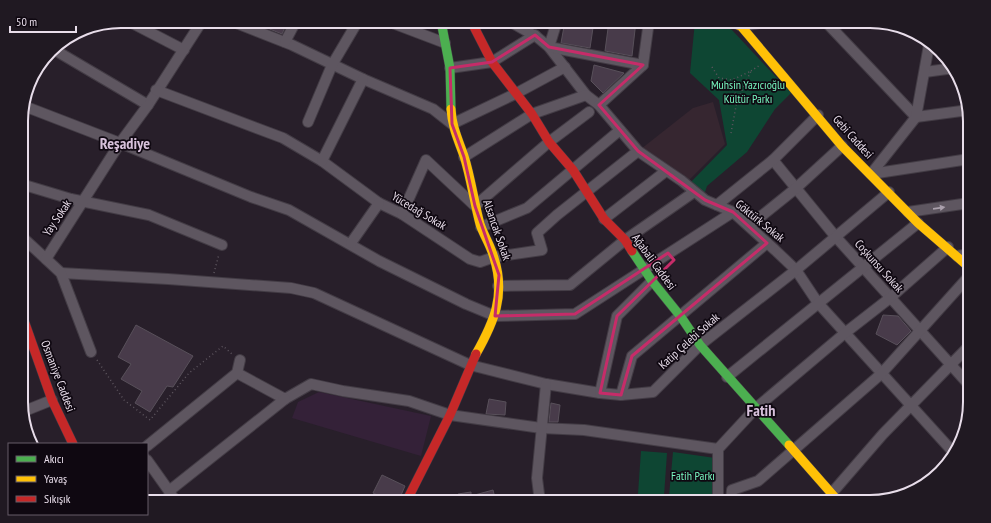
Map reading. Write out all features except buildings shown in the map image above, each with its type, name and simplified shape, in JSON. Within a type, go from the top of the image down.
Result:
[{"type":"street","points":[[142,28],[184,50]]},
{"type":"street","name":"Yay Sokak","points":[[46,258],[120,143],[148,105],[156,90],[198,28]]},
{"type":"street","points":[[249,28],[285,42],[363,79],[433,109],[452,124],[565,68]]},
{"type":"street","points":[[285,42],[292,28]]},
{"type":"street","points":[[308,122],[332,64],[354,28]]},
{"type":"street","points":[[405,28],[445,43]]},
{"type":"street","name":"Alsancak Sokak","points":[[410,495],[450,415],[463,387],[470,365],[492,326],[495,316],[499,275],[494,257],[474,206],[464,157],[452,124],[450,68],[442,28]]},
{"type":"street","name":"Ağabali Caddesi","points":[[474,28],[492,62],[515,94],[532,114],[549,142],[573,170],[586,193],[604,219],[625,240],[652,281],[681,317],[700,345],[726,377],[795,451],[830,495]]},
{"type":"street","name":"Göktürk Sokak","points":[[522,28],[535,35],[549,47],[586,95],[599,105],[638,151],[682,181],[694,192],[733,212],[796,270],[818,303],[950,448]]},
{"type":"street","points":[[555,28],[549,47],[643,65]]},
{"type":"street","points":[[599,105],[643,65],[648,28]]},
{"type":"street","name":"Gebi Caddesi","points":[[745,28],[842,146],[918,222],[963,262]]},
{"type":"street","points":[[832,28],[916,117]]},
{"type":"street","points":[[450,68],[492,62],[535,35]]},
{"type":"street","points":[[871,174],[916,117],[929,50]]},
{"type":"street","points":[[59,52],[148,105]]},
{"type":"street","points":[[925,72],[946,69]]},
{"type":"street","points":[[322,161],[363,79]]},
{"type":"street","name":"Yücedağ Sokak","points":[[156,90],[283,138],[322,161],[379,202],[402,214],[470,259],[480,262],[494,257],[542,250],[537,233],[557,215],[638,151]]},
{"type":"street","points":[[464,157],[532,114],[586,95]]},
{"type":"street","points":[[29,108],[120,143],[251,197],[289,210],[351,243],[379,261],[466,304],[495,316],[575,314],[733,212]]},
{"type":"street","points":[[916,117],[962,111]]},
{"type":"street","points":[[402,214],[426,160],[474,206],[549,142],[589,112]]},
{"type":"street","points":[[717,205],[773,160],[818,115]]},
{"type":"street","points":[[481,227],[527,208],[620,130]]},
{"type":"street","points":[[749,226],[795,189],[842,146]]},
{"type":"street","name":"Coşkunsu Sokak","points":[[773,160],[795,189],[835,236],[963,379]]},
{"type":"street","points":[[871,174],[963,160]]},
{"type":"street","points":[[604,219],[666,171]]},
{"type":"street","points":[[28,186],[83,202],[149,215],[222,245]]},
{"type":"street","points":[[498,286],[570,285],[625,240],[694,192]]},
{"type":"street","name":"Katip Çelebi Sokak","points":[[61,274],[291,288],[314,293],[470,365],[546,384],[621,396],[653,392],[700,345],[796,270],[889,192]]},
{"type":"street","points":[[351,243],[379,202]]},
{"type":"street","points":[[908,212],[963,204]]},
{"type":"street","points":[[726,377],[863,268],[918,222]]},
{"type":"street","points":[[28,242],[61,274],[92,352]]},
{"type":"street","points":[[621,396],[632,356],[681,317],[767,243]]},
{"type":"street","points":[[718,495],[718,449],[756,408],[845,333],[890,298],[948,247]]},
{"type":"street","points":[[957,256],[963,255]]},
{"type":"street","points":[[600,393],[618,316],[652,281]]},
{"type":"street","points":[[732,495],[732,490],[758,481],[795,451],[881,374],[963,283]]},
{"type":"street","name":"Osmaniye Caddesi","points":[[28,342],[52,400],[73,443]]},
{"type":"street","points":[[836,495],[883,434],[963,352]]},
{"type":"street","points":[[148,445],[237,373],[240,360]]},
{"type":"street","points":[[237,373],[285,399]]},
{"type":"street","points":[[169,491],[285,399],[311,384],[344,391],[409,401],[450,415],[541,428],[584,430],[718,449]]},
{"type":"street","points":[[539,495],[537,478],[546,384]]},
{"type":"street","points":[[29,409],[52,400]]},
{"type":"street","points":[[148,461],[172,495]]},
{"type":"path","points":[[712,67],[719,78],[732,80],[751,71],[736,101],[730,133]]},
{"type":"path","points":[[732,80],[736,101]]},
{"type":"path","points":[[211,282],[222,245]]},
{"type":"path","points":[[92,352],[124,400],[150,420],[189,373],[223,346],[240,360]]},
{"type":"highlighted area","points":[[535,35],[549,47],[643,65],[599,105],[638,151],[705,200],[733,212],[767,243],[632,356],[621,395],[600,393],[617,316],[674,260],[668,253],[575,314],[495,316],[499,275],[475,206],[464,157],[452,124],[450,68],[492,62]]},
{"type":"shaded area","points":[[713,102],[725,144],[689,180],[641,149],[693,108]]},
{"type":"shaded area","points":[[319,392],[431,416],[421,456],[292,418],[298,402]]},
{"type":"green space","name":"Muhsin Yazıcıoğlu Kültür Parkı","points":[[694,28],[728,28],[791,93],[775,109],[747,152],[707,186],[704,195],[690,183],[727,145],[719,100],[690,73]]},
{"type":"green space","points":[[641,451],[667,453],[664,495],[638,494]]},
{"type":"green space","name":"Fatih Parkı","points":[[673,452],[715,458],[715,495],[669,495]]},
{"type":"traffic: fast","points":[[442,28],[450,68],[451,109]]},
{"type":"traffic: fast","points":[[632,251],[652,281],[681,317],[700,345],[789,445]]},
{"type":"traffic: slow","points":[[743,28],[842,146],[918,223],[963,262]]},
{"type":"traffic: slow","points":[[451,109],[454,127],[464,156],[480,224],[493,254],[499,284],[493,319],[476,354]]},
{"type":"traffic: slow","points":[[789,445],[833,495]]},
{"type":"traffic: jam","points":[[475,28],[492,62],[532,114],[549,142],[573,170],[604,219],[625,240],[632,251]]},
{"type":"traffic: jam","points":[[28,332],[52,400],[73,443]]},
{"type":"traffic: jam","points":[[410,495],[450,415],[476,354]]},
{"type":"district","name":"Reşadiye","points":[[125,143]]},
{"type":"district","name":"Fatih","points":[[761,410]]}]
